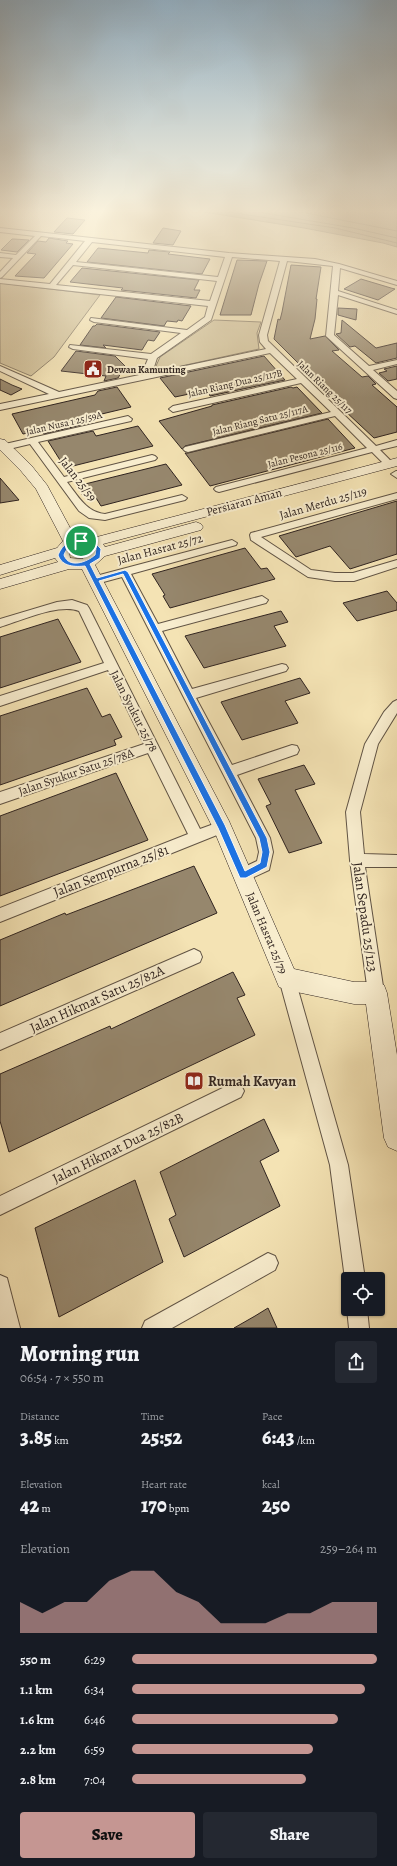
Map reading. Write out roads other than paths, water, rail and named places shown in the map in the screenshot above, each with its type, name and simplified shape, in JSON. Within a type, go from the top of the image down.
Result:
[{"type":"street","points":[[51,286],[61,274]]},
{"type":"street","points":[[174,274],[221,279]]},
{"type":"street","points":[[149,376],[147,371],[153,357],[208,318],[223,274]]},
{"type":"street","name":"Jalan Riang 25/117","points":[[280,274],[263,335],[264,342],[395,470]]},
{"type":"street","points":[[336,274],[330,336],[397,396]]},
{"type":"street","points":[[368,274],[397,283]]},
{"type":"street","points":[[0,281],[213,304]]},
{"type":"street","points":[[334,292],[397,312]]},
{"type":"street","points":[[94,320],[188,332]]},
{"type":"street","points":[[73,347],[153,357]]},
{"type":"street","points":[[0,407],[272,350]]},
{"type":"street","points":[[366,369],[397,362]]},
{"type":"street","points":[[0,368],[58,395]]},
{"type":"street","name":"Jalan Riang Dua 25/117B","points":[[173,409],[302,380]]},
{"type":"street","name":"Jalan Riang Satu 25/117A","points":[[188,449],[337,413]]},
{"type":"street","name":"Jalan Nusa 1 25/59A","points":[[3,445],[32,441],[128,419]]},
{"type":"street","name":"Jalan 25/59","points":[[32,441],[83,509],[93,516],[106,517],[182,498]]},
{"type":"street","name":"Jalan Pesona 25/116","points":[[219,489],[397,443]]},
{"type":"street","points":[[3,445],[42,488],[75,565],[92,573]]},
{"type":"street","points":[[62,480],[152,458]]},
{"type":"street","name":"Persiaran Aman","points":[[95,548],[305,492],[395,470]]},
{"type":"street","name":"Persiaran Aman","points":[[95,548],[137,543],[305,492]]},
{"type":"street","name":"Jalan Merdu 25/119","points":[[396,566],[354,577],[335,577],[308,573],[256,540],[255,536],[397,496]]},
{"type":"street","points":[[0,583],[81,541],[95,548],[95,559],[92,573]]},
{"type":"street","points":[[92,573],[120,552],[137,543]]},
{"type":"street","name":"Jalan Hasrat 25/72","points":[[92,573],[125,572],[232,543]]},
{"type":"street","points":[[0,570],[67,548]]},
{"type":"street","points":[[125,572],[263,838],[266,852],[264,865],[243,875]]},
{"type":"street","name":"Jalan Hasrat 25/79","points":[[92,573],[222,827],[287,979],[339,1164],[354,1272]]},
{"type":"street","points":[[0,576],[2,580],[0,583]]},
{"type":"street","points":[[155,629],[262,600]]},
{"type":"street","name":"Jalan Syukur 25/78","points":[[0,623],[58,606],[72,604],[83,608],[197,837]]},
{"type":"street","points":[[0,701],[111,665]]},
{"type":"street","points":[[189,695],[282,668]]},
{"type":"street","name":"Jalan Sepadu 25/123","points":[[397,705],[388,715],[372,744],[354,812],[357,860],[397,1138]]},
{"type":"street","name":"Jalan Syukur Satu 25/78A","points":[[0,798],[152,746]]},
{"type":"street","points":[[229,772],[292,750]]},
{"type":"street","name":"Jalan Sempurna 25/81","points":[[0,914],[222,827]]},
{"type":"street","points":[[357,860],[397,861]]},
{"type":"street","name":"Jalan Hikmat Satu 25/82A","points":[[0,1042],[194,957]]},
{"type":"street","name":"Jalan Hasrat 25/79","points":[[287,979],[354,993],[376,993]]},
{"type":"street","name":"Jalan Hikmat Dua 25/82B","points":[[0,1206],[235,1090]]},
{"type":"street","points":[[152,1328],[268,1263]]},
{"type":"street","points":[[0,1285],[10,1328]]},
{"type":"street","points":[[358,1316],[359,1328]]},
{"type":"place","name":"Dewan Kamunting","points":[[93,369]]},
{"type":"place","name":"Rumah Kavyan","points":[[194,1081]]}]
